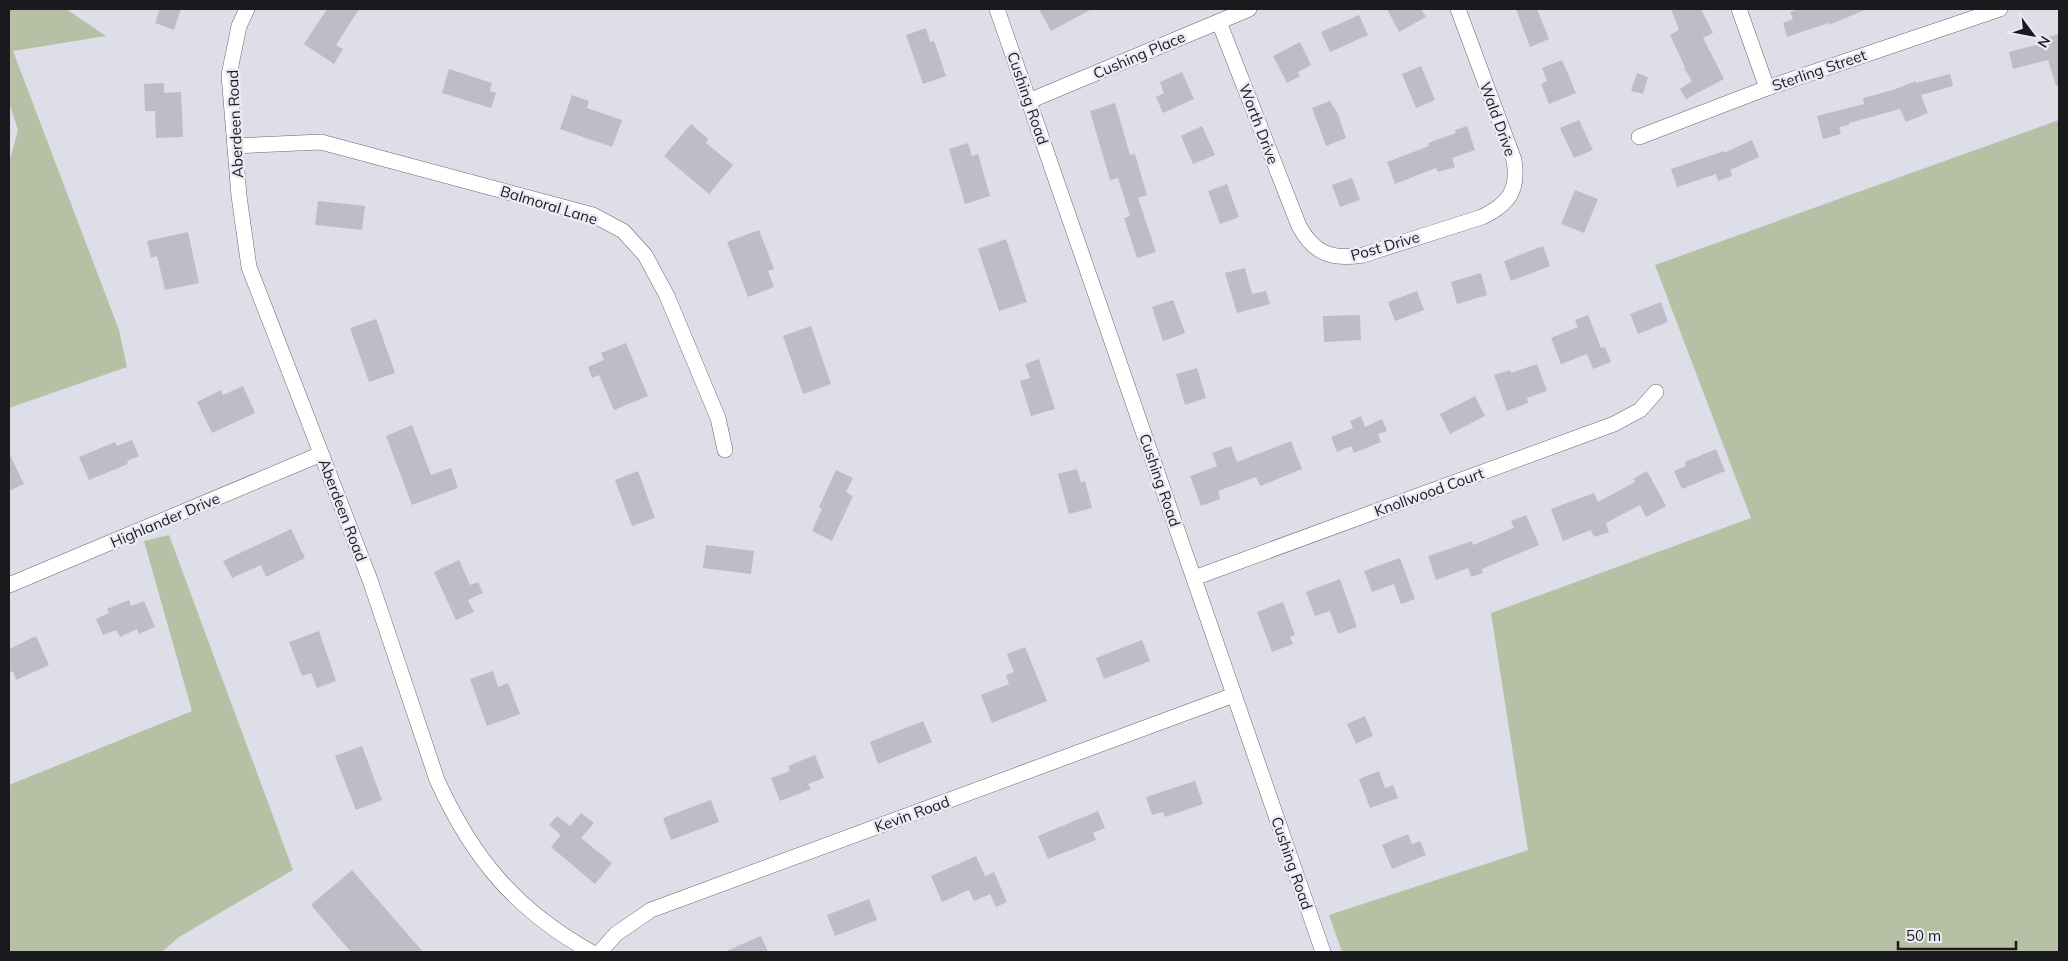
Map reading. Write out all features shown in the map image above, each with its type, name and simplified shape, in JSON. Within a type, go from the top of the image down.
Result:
[{"type":"street","name":"Aberdeen Road","points":[[247,9],[239,26],[229,75],[239,196],[249,267],[370,580],[437,780],[451,812],[489,870],[513,896],[539,919],[567,939],[591,952]]},
{"type":"street","name":"Cushing Road","points":[[997,9],[1323,952]]},
{"type":"street","name":"Cushing Place","points":[[1029,100],[1249,9]]},
{"type":"street","name":"Wald Drive","points":[[1458,9],[1514,160],[1516,174],[1514,187],[1508,200],[1498,210],[1482,217]]},
{"type":"street","points":[[1739,9],[1767,88]]},
{"type":"street","name":"Sterling Street","points":[[1639,138],[1767,88],[2000,9]]},
{"type":"street","name":"Worth Drive","points":[[1219,22],[1299,226]]},
{"type":"street","name":"Balmoral Lane","points":[[235,146],[321,142],[593,216],[622,231],[645,255],[667,296],[718,418],[725,450]]},
{"type":"street","name":"Post Drive","points":[[1299,226],[1310,243],[1319,250],[1345,258],[1363,255],[1482,217]]},
{"type":"street","name":"Knollwood Court","points":[[1194,578],[1614,424],[1640,410],[1656,392]]},
{"type":"street","name":"Highlander Drive","points":[[9,585],[321,454]]},
{"type":"street","name":"Kevin Road","points":[[600,952],[616,934],[651,910],[1234,695]]},
{"type":"green space","points":[[9,9],[66,9],[106,36],[13,51],[119,330],[127,367],[9,408],[9,163],[18,130],[9,102]]},
{"type":"green space","points":[[2059,120],[2059,952],[1342,952],[1329,915],[1528,850],[1491,613],[1751,518],[1655,265]]},
{"type":"green space","points":[[169,535],[293,870],[179,937],[162,952],[9,952],[9,785],[192,711],[144,541]]},
{"type":"building","points":[[160,9],[181,9],[174,30],[155,23]]},
{"type":"building","points":[[327,9],[359,9],[336,45],[343,49],[334,64],[304,44]]},
{"type":"building","points":[[1039,9],[1092,9],[1051,31]]},
{"type":"building","points":[[1387,9],[1421,9],[1426,17],[1399,32]]},
{"type":"building","points":[[1516,9],[1537,9],[1549,39],[1530,47]]},
{"type":"building","points":[[1671,9],[1701,9],[1713,33],[1703,38],[1724,79],[1686,99],[1680,89],[1692,81],[1684,68],[1670,35],[1679,30]]},
{"type":"building","points":[[1799,9],[1867,9],[1829,25],[1828,23],[1787,37],[1783,23],[1793,19],[1790,12]]},
{"type":"building","points":[[1359,15],[1368,35],[1330,52],[1321,32]]},
{"type":"building","points":[[926,28],[930,42],[934,41],[946,76],[923,84],[906,35]]},
{"type":"building","points":[[2059,34],[2059,85],[2056,86],[2048,60],[2013,69],[2009,52],[2044,43],[2042,39]]},
{"type":"building","points":[[1300,42],[1311,65],[1298,72],[1300,76],[1287,83],[1273,56]]},
{"type":"building","points":[[1562,60],[1576,93],[1549,104],[1541,84],[1547,81],[1542,68]]},
{"type":"building","points":[[1421,66],[1435,100],[1416,108],[1402,74]]},
{"type":"building","points":[[449,69],[492,83],[490,91],[496,93],[491,108],[442,93]]},
{"type":"building","points":[[1182,72],[1194,99],[1163,113],[1156,97],[1164,93],[1160,82]]},
{"type":"building","points":[[1637,73],[1648,77],[1643,94],[1631,91]]},
{"type":"building","points":[[1950,74],[1953,86],[1921,95],[1928,113],[1906,122],[1900,109],[1849,123],[1849,125],[1839,127],[1841,134],[1823,139],[1817,116],[1864,104],[1863,98],[1893,90],[1916,81],[1916,83]]},
{"type":"building","points":[[164,83],[164,93],[181,92],[183,137],[156,138],[155,111],[145,111],[144,84]]},
{"type":"building","points":[[572,95],[589,101],[587,108],[622,120],[612,147],[560,129]]},
{"type":"building","points":[[1330,101],[1338,114],[1346,138],[1326,146],[1312,108]]},
{"type":"building","points":[[1115,103],[1130,155],[1135,154],[1147,195],[1138,198],[1156,252],[1137,258],[1124,218],[1130,216],[1118,178],[1110,180],[1090,111]]},
{"type":"building","points":[[1579,120],[1593,150],[1574,158],[1560,128]]},
{"type":"building","points":[[691,124],[708,139],[706,143],[733,165],[709,194],[664,156]]},
{"type":"building","points":[[1202,126],[1215,155],[1193,164],[1181,136]]},
{"type":"building","points":[[1467,126],[1475,150],[1452,158],[1455,167],[1438,172],[1436,168],[1395,184],[1387,162],[1429,146],[1428,143],[1456,133],[1455,130]]},
{"type":"building","points":[[1752,140],[1759,157],[1730,170],[1732,176],[1718,181],[1716,174],[1677,187],[1671,169],[1724,151],[1724,153]]},
{"type":"building","points":[[968,143],[972,156],[978,154],[990,196],[965,204],[949,149]]},
{"type":"building","points":[[1352,178],[1360,200],[1340,207],[1332,185]]},
{"type":"building","points":[[1227,184],[1239,217],[1220,224],[1208,191]]},
{"type":"building","points":[[1575,190],[1598,199],[1584,233],[1561,224]]},
{"type":"building","points":[[318,201],[365,206],[362,230],[315,225]]},
{"type":"building","points":[[759,230],[774,269],[768,271],[774,287],[748,297],[727,242]]},
{"type":"building","points":[[188,232],[199,283],[165,290],[157,256],[151,258],[147,241]]},
{"type":"building","points":[[1006,239],[1027,302],[999,311],[978,249]]},
{"type":"building","points":[[1543,246],[1550,266],[1511,281],[1504,261]]},
{"type":"building","points":[[1245,268],[1252,294],[1266,291],[1270,304],[1237,313],[1225,273]]},
{"type":"building","points":[[1481,273],[1487,295],[1457,304],[1451,282]]},
{"type":"building","points":[[1417,291],[1424,310],[1395,321],[1388,302]]},
{"type":"building","points":[[1173,300],[1185,333],[1163,341],[1152,307]]},
{"type":"building","points":[[1661,302],[1668,322],[1638,334],[1630,314]]},
{"type":"building","points":[[1360,315],[1361,340],[1324,342],[1323,316]]},
{"type":"building","points":[[1588,315],[1601,348],[1605,347],[1611,362],[1593,369],[1587,354],[1561,364],[1551,338],[1578,327],[1575,320]]},
{"type":"building","points":[[376,319],[395,373],[369,382],[350,328]]},
{"type":"building","points":[[811,326],[831,384],[803,394],[783,336]]},
{"type":"building","points":[[626,343],[648,396],[614,410],[599,375],[592,378],[588,367],[604,360],[601,353]]},
{"type":"building","points":[[1039,359],[1055,409],[1031,416],[1020,381],[1030,378],[1025,364]]},
{"type":"building","points":[[1537,364],[1547,391],[1527,398],[1528,403],[1507,411],[1494,375],[1510,370],[1511,373]]},
{"type":"building","points":[[1197,368],[1206,398],[1185,405],[1176,374]]},
{"type":"building","points":[[243,386],[255,413],[212,433],[197,402],[221,390],[223,395]]},
{"type":"building","points":[[1475,396],[1485,416],[1450,434],[1440,414]]},
{"type":"building","points":[[1361,416],[1365,427],[1382,419],[1387,431],[1378,434],[1381,442],[1354,453],[1351,446],[1337,452],[1331,437],[1353,428],[1350,421]]},
{"type":"building","points":[[412,425],[431,475],[451,468],[458,488],[412,505],[386,436]]},
{"type":"building","points":[[132,440],[139,456],[127,461],[128,464],[89,480],[79,457],[115,442],[117,446]]},
{"type":"building","points":[[1291,441],[1302,469],[1260,486],[1256,477],[1218,491],[1220,499],[1201,506],[1190,476],[1217,466],[1212,453],[1231,446],[1237,462]]},
{"type":"building","points":[[1716,449],[1725,471],[1682,489],[1674,471],[1686,466],[1685,462]]},
{"type":"building","points":[[9,453],[24,484],[9,491]]},
{"type":"building","points":[[1077,469],[1081,483],[1085,481],[1092,508],[1069,514],[1058,474]]},
{"type":"building","points":[[836,470],[853,478],[846,492],[853,496],[832,541],[812,531],[822,509],[819,507]]},
{"type":"building","points":[[638,471],[655,518],[632,526],[615,480]]},
{"type":"building","points":[[1647,471],[1666,506],[1646,517],[1640,505],[1606,523],[1609,532],[1594,537],[1591,530],[1563,541],[1551,509],[1594,493],[1598,502],[1635,482],[1633,479]]},
{"type":"building","points":[[1526,515],[1539,545],[1482,569],[1483,573],[1471,577],[1468,568],[1436,580],[1428,556],[1472,541],[1473,545],[1514,528],[1511,521]]},
{"type":"building","points":[[291,529],[305,558],[266,577],[261,565],[232,578],[223,561]]},
{"type":"building","points":[[706,545],[754,551],[751,574],[703,568]]},
{"type":"building","points":[[1400,558],[1415,599],[1401,604],[1394,584],[1372,592],[1364,571]]},
{"type":"building","points":[[459,560],[470,585],[478,582],[483,593],[468,600],[474,612],[456,620],[434,572]]},
{"type":"building","points":[[1340,579],[1357,627],[1338,634],[1330,611],[1315,616],[1306,592]]},
{"type":"building","points":[[129,600],[131,606],[144,601],[155,627],[139,634],[137,629],[120,637],[116,630],[103,635],[96,619],[109,613],[107,609]]},
{"type":"building","points":[[1283,602],[1295,635],[1290,637],[1293,644],[1272,652],[1257,612]]},
{"type":"building","points":[[319,631],[336,681],[317,688],[311,673],[302,676],[289,642]]},
{"type":"building","points":[[36,636],[49,665],[16,680],[13,671],[9,673],[9,649]]},
{"type":"building","points":[[1142,640],[1150,661],[1104,679],[1096,658]]},
{"type":"building","points":[[1025,647],[1047,701],[992,723],[981,695],[1009,684],[1006,675],[1014,672],[1007,654]]},
{"type":"building","points":[[493,671],[498,687],[508,683],[520,714],[487,726],[470,679]]},
{"type":"building","points":[[1365,716],[1373,736],[1356,744],[1347,724]]},
{"type":"building","points":[[923,721],[932,742],[878,764],[870,742]]},
{"type":"building","points":[[362,746],[382,800],[356,810],[335,756]]},
{"type":"building","points":[[815,755],[824,778],[808,784],[811,789],[780,801],[771,778],[790,771],[788,766]]},
{"type":"building","points":[[1379,771],[1385,788],[1393,785],[1398,798],[1370,808],[1359,779]]},
{"type":"building","points":[[1195,781],[1203,804],[1165,817],[1163,812],[1152,815],[1146,797]]},
{"type":"building","points":[[711,800],[719,822],[671,840],[663,818]]},
{"type":"building","points":[[1098,811],[1105,828],[1093,833],[1096,840],[1048,859],[1038,836]]},
{"type":"building","points":[[581,813],[594,823],[581,838],[612,863],[595,884],[551,847],[561,835],[549,825],[557,816],[570,826]]},
{"type":"building","points":[[1408,834],[1412,844],[1420,841],[1426,855],[1392,869],[1382,845]]},
{"type":"building","points":[[976,856],[985,876],[994,872],[1007,902],[996,907],[990,894],[974,901],[969,890],[942,902],[931,876]]},
{"type":"building","points":[[352,870],[423,952],[351,952],[311,905]]},
{"type":"building","points":[[869,899],[877,920],[835,936],[827,915]]},
{"type":"building","points":[[761,936],[768,952],[724,952]]}]
